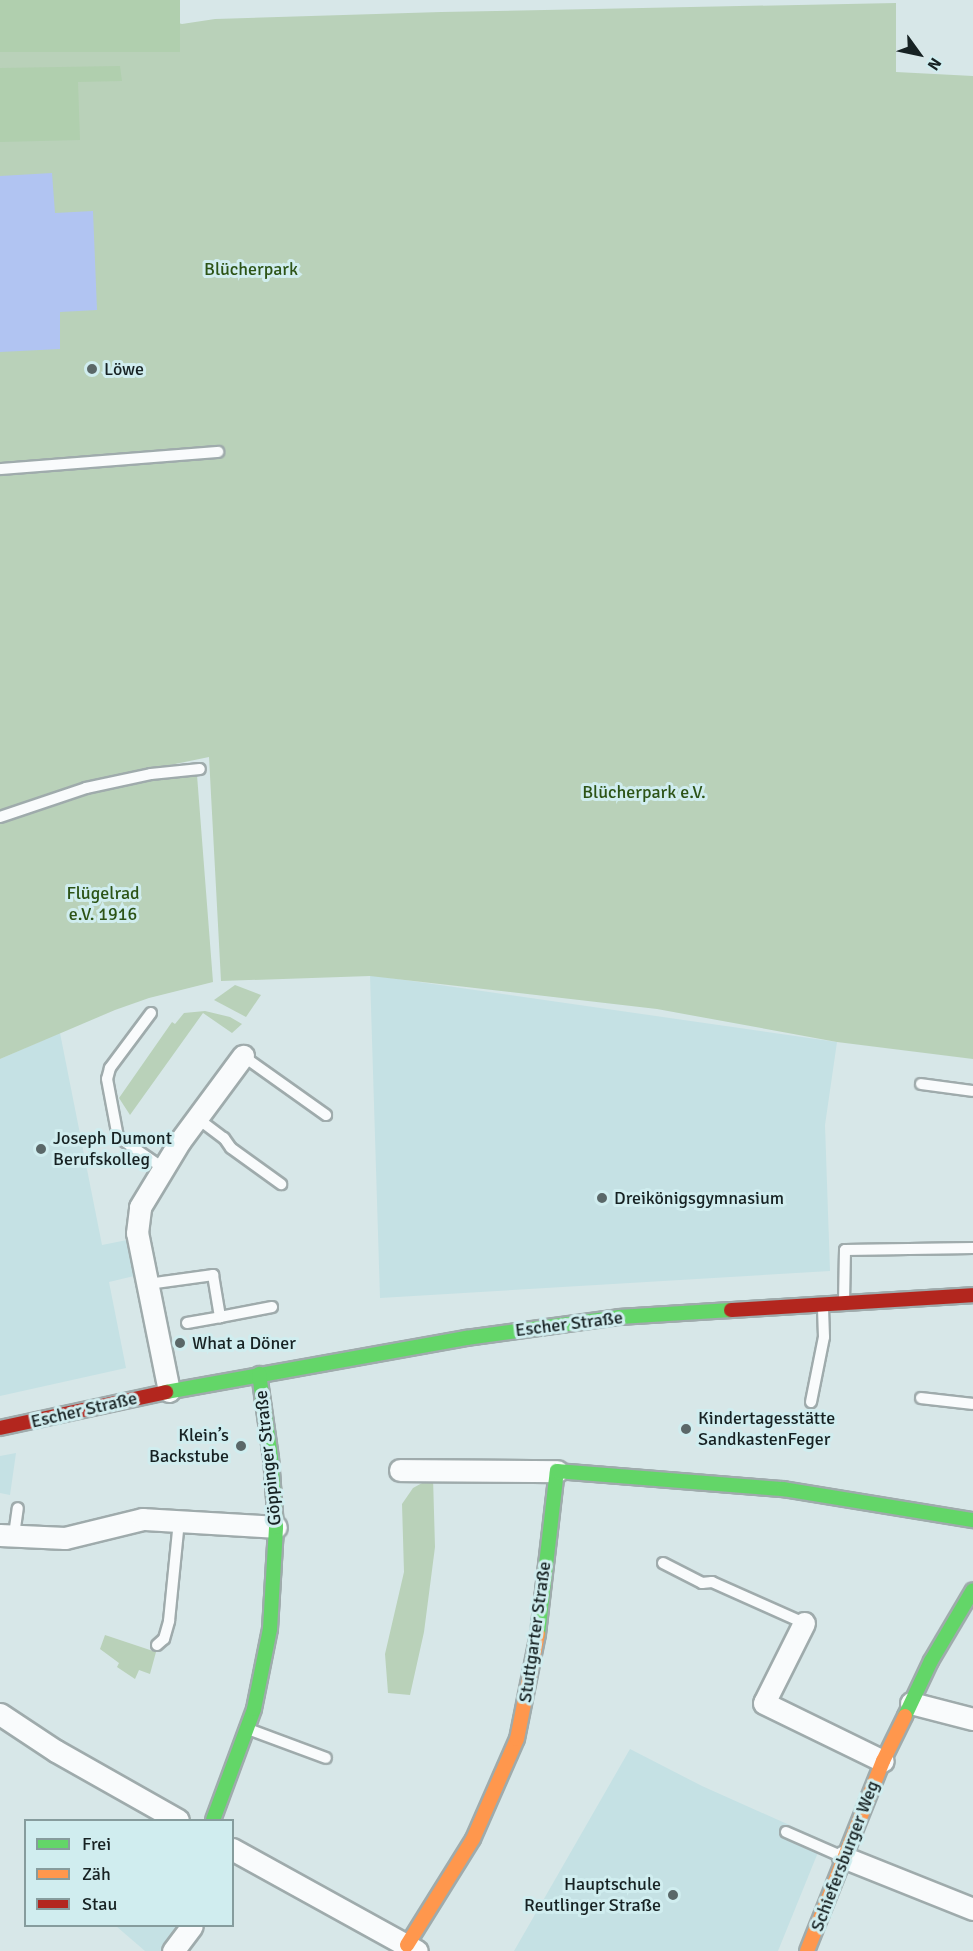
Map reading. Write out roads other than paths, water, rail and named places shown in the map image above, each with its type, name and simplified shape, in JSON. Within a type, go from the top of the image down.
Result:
[{"type":"street","points":[[169,1391],[137,1233],[140,1207],[197,1118],[243,1056]]},
{"type":"street","name":"Escher Straße","points":[[0,1428],[259,1374],[466,1338],[619,1317],[973,1295]]},
{"type":"street","name":"Göppinger Straße","points":[[214,1819],[248,1729],[270,1629],[276,1527],[271,1458],[259,1374]]},
{"type":"street","points":[[400,1470],[557,1471],[783,1489],[973,1520]]},
{"type":"street","name":"Stuttgarter Straße","points":[[412,1948],[473,1839],[517,1739],[536,1652],[557,1471]]},
{"type":"street","points":[[7,1535],[65,1538],[143,1519],[276,1527]]},
{"type":"street","name":"Schiefersburger Weg","points":[[807,1951],[883,1761],[930,1661],[973,1590]]},
{"type":"street","name":"Schiefersburger Weg","points":[[804,1623],[764,1703],[883,1761]]},
{"type":"street","points":[[911,1702],[973,1719]]},
{"type":"street","points":[[0,1714],[56,1751],[175,1819]]},
{"type":"street","points":[[843,1857],[973,1909]]},
{"type":"street","points":[[237,1859],[412,1948]]},
{"type":"street","points":[[172,1951],[191,1927]]},
{"type":"lane","points":[[0,469],[218,452]]},
{"type":"lane","points":[[0,817],[86,788],[151,774],[200,769]]},
{"type":"lane","points":[[151,1013],[110,1068],[107,1079],[118,1137],[163,1168]]},
{"type":"lane","points":[[243,1056],[326,1115]]},
{"type":"lane","points":[[921,1084],[973,1090]]},
{"type":"lane","points":[[197,1118],[224,1138],[231,1148],[281,1184]]},
{"type":"lane","points":[[844,1303],[845,1250],[973,1248]]},
{"type":"lane","points":[[147,1284],[213,1275],[220,1317]]},
{"type":"lane","points":[[811,1402],[824,1337],[823,1304]]},
{"type":"lane","points":[[187,1323],[273,1307]]},
{"type":"lane","points":[[921,1398],[973,1404]]},
{"type":"lane","points":[[7,1535],[18,1508]]},
{"type":"lane","points":[[157,1645],[164,1639],[169,1621],[180,1521]]},
{"type":"lane","points":[[663,1563],[702,1582],[712,1582],[804,1623]]},
{"type":"lane","points":[[248,1729],[326,1758]]},
{"type":"lane","points":[[786,1832],[843,1857]]},
{"type":"water","points":[[52,173],[55,213],[93,211],[97,310],[60,312],[60,349],[0,352],[0,176]]},
{"type":"place","name":"Löwe","points":[[92,369]]},
{"type":"place","name":"Joseph Dumont Berufskolleg","points":[[41,1149]]},
{"type":"place","name":"Dreikönigsgymnasium","points":[[602,1198]]},
{"type":"place","name":"What a Döner","points":[[180,1343]]},
{"type":"place","name":"Kindertagesstätte SandkastenFeger","points":[[686,1429]]},
{"type":"place","name":"Klein’s Backstube","points":[[241,1446]]},
{"type":"place","name":"Hauptschule Reutlinger Straße","points":[[673,1895]]},
{"type":"park label","name":"Blücherpark","points":[[251,269]]},
{"type":"park label","name":"Blücherpark e.V.","points":[[644,792]]},
{"type":"park label","name":"Flügelrad e.V. 1916","points":[[103,904]]}]
